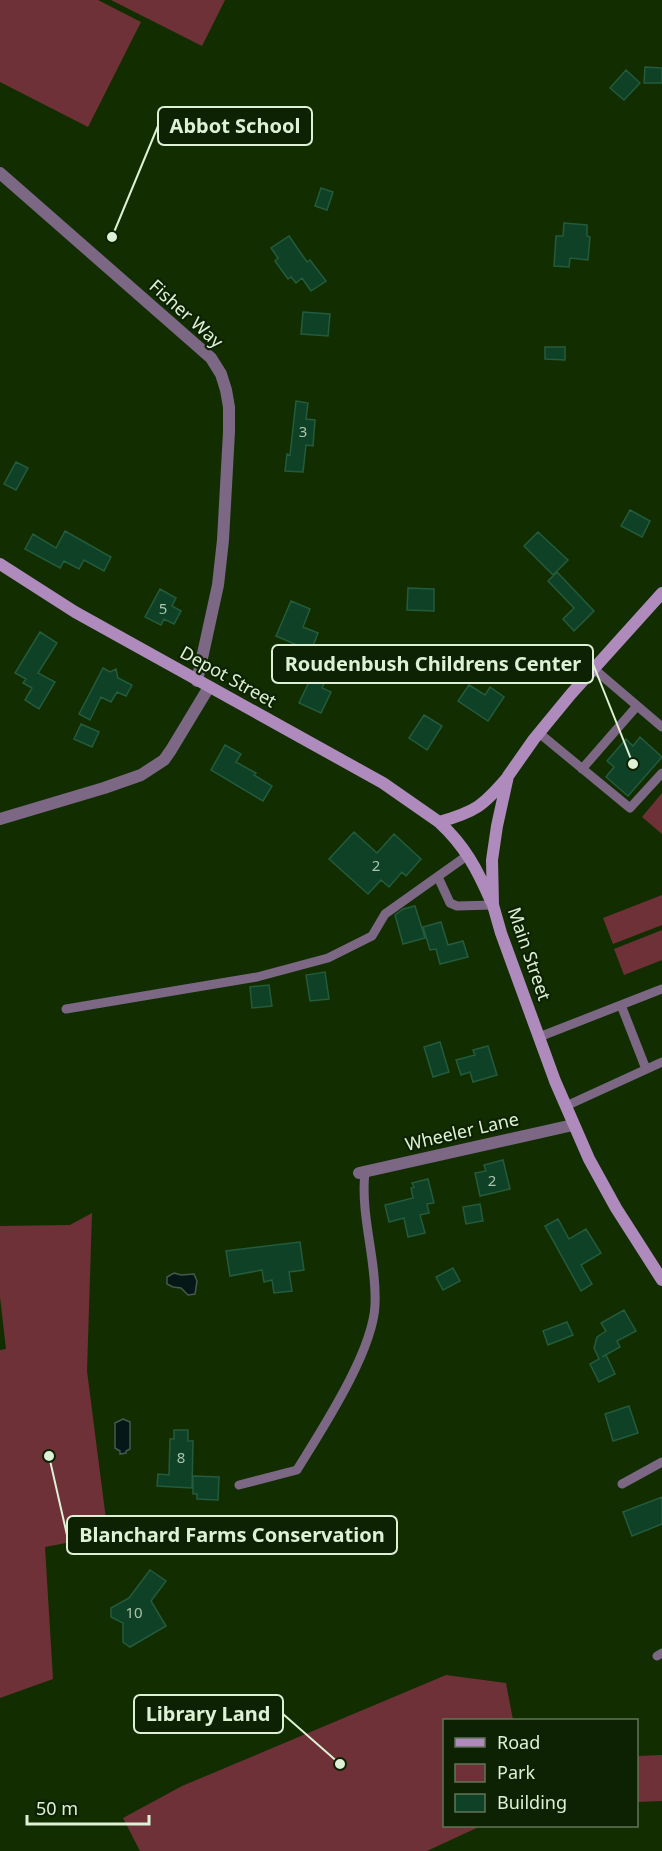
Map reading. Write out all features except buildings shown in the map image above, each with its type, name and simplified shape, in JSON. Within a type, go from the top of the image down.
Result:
[{"type":"main road","name":"Depot Street","points":[[0,564],[75,612],[383,783],[440,822],[457,838],[475,865],[493,905]]},
{"type":"main road","name":"Main Street","points":[[662,593],[539,733],[508,776],[492,860],[493,905],[501,933],[538,1037],[573,1125],[616,1208],[662,1280]]},
{"type":"main road","points":[[440,822],[468,813],[488,800],[508,776]]},
{"type":"street","name":"Fisher Way","points":[[0,173],[211,358],[224,382],[228,397],[229,423],[223,540],[214,606],[198,681]]},
{"type":"street","points":[[0,819],[104,788],[153,768],[164,760],[171,750],[209,687]]},
{"type":"street","name":"Wheeler Lane","points":[[362,1173],[573,1125]]},
{"type":"lane","points":[[594,669],[662,727]]},
{"type":"lane","points":[[582,769],[637,706]]},
{"type":"lane","points":[[539,733],[630,808],[662,773]]},
{"type":"lane","points":[[66,1009],[257,977],[328,958],[372,936],[385,914],[468,855]]},
{"type":"lane","points":[[438,877],[450,903],[457,906],[493,905]]},
{"type":"lane","points":[[538,1037],[662,988]]},
{"type":"lane","points":[[621,1005],[646,1069]]},
{"type":"lane","points":[[566,1106],[662,1062]]},
{"type":"lane","points":[[239,1485],[297,1470],[326,1422],[363,1352],[372,1325],[375,1306],[362,1173]]},
{"type":"lane","points":[[622,1484],[662,1462]]},
{"type":"green space","points":[[0,0],[98,0],[141,22],[88,127],[0,82]]},
{"type":"green space","points":[[111,0],[225,0],[202,46]]},
{"type":"green space","points":[[662,793],[662,834],[642,817]]},
{"type":"green space","points":[[662,895],[662,925],[613,944],[603,918]]},
{"type":"green space","points":[[662,930],[662,960],[624,975],[614,949]]},
{"type":"green space","points":[[92,1213],[87,1371],[108,1535],[45,1547],[53,1679],[0,1698],[0,1350],[6,1349],[0,1297],[0,1226],[70,1225]]},
{"type":"green space","points":[[446,1675],[506,1683],[513,1719],[443,1719],[443,1827],[479,1827],[427,1851],[140,1851],[123,1818],[182,1786]]},
{"type":"green space","points":[[662,1755],[662,1801],[638,1802],[638,1756]]},
{"type":"shaded area","points":[[174,1273],[194,1274],[197,1281],[195,1294],[188,1295],[181,1288],[167,1284],[167,1277]]},
{"type":"shaded area","points":[[123,1419],[130,1422],[130,1449],[120,1454],[120,1451],[115,1448],[115,1423]]},
{"type":"place","name":"Abbot School","points":[[112,237]]},
{"type":"place","name":"Roudenbush Childrens Center","points":[[633,764]]},
{"type":"place","name":"Blanchard Farms Conservation","points":[[49,1456]]},
{"type":"place","name":"Library Land","points":[[340,1764]]}]
